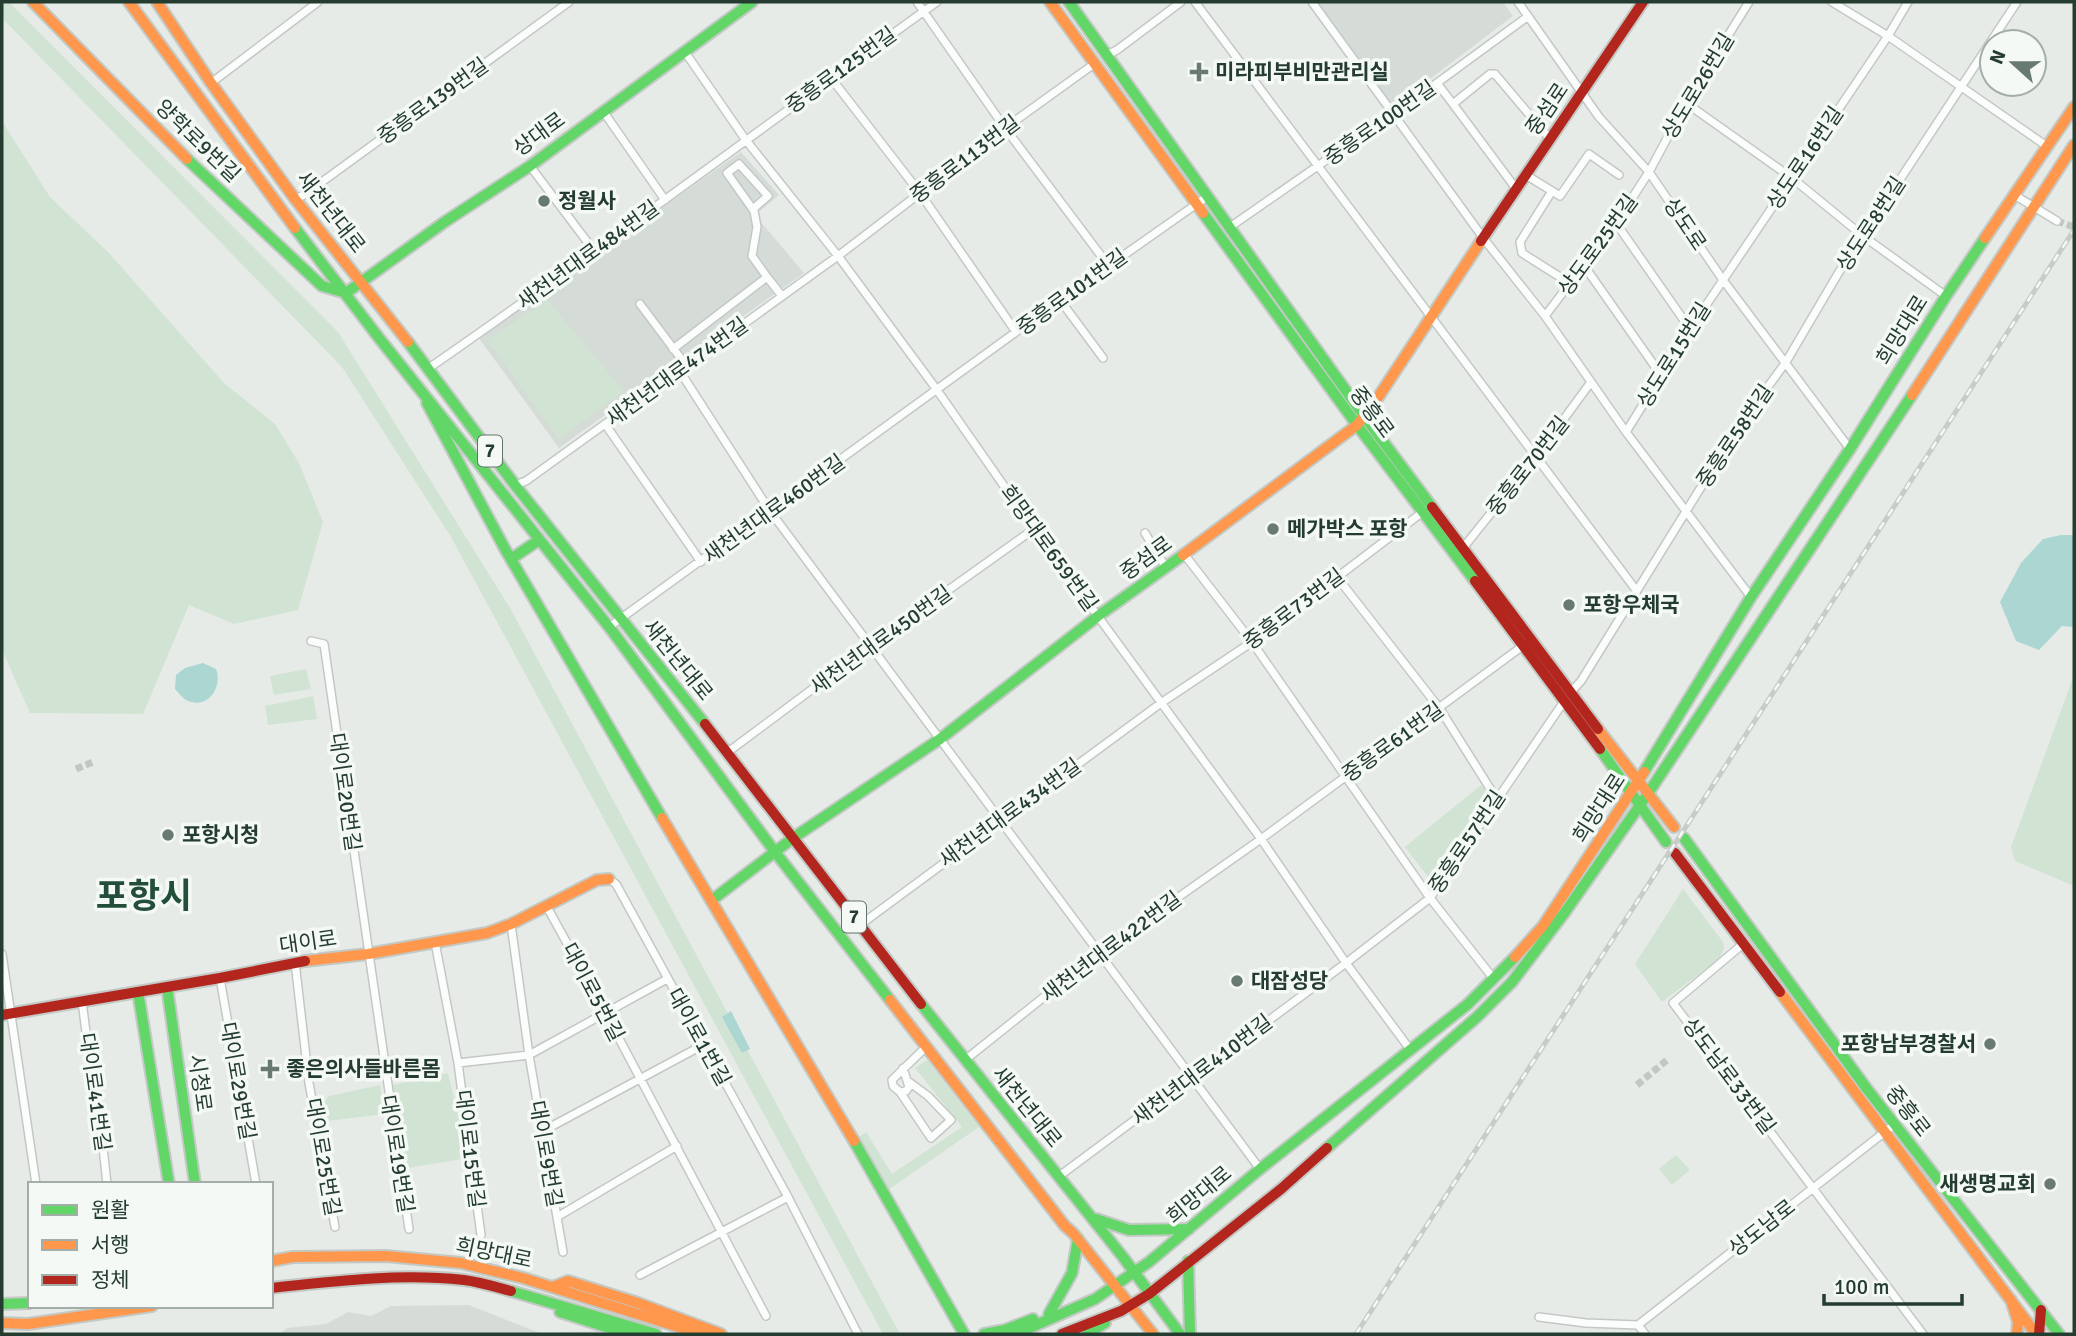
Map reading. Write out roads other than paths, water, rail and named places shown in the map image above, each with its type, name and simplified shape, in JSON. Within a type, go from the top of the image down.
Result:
[{"type":"main road","name":"양학로9번길","points":[[33,2],[188,160],[322,286],[346,293]]},
{"type":"main road","name":"새천년대로","points":[[129,2],[285,215],[424,397],[609,627],[775,852],[1078,1239],[1127,1308],[1153,1334]]},
{"type":"main road","name":"새천년대로","points":[[157,2],[211,83],[295,199],[429,368],[515,485],[728,752],[1180,1334]]},
{"type":"main road","name":"상대로","points":[[346,293],[530,166],[752,2]]},
{"type":"main road","name":"중흥로","points":[[1051,2],[1196,203],[1360,421],[1463,548],[1666,842]]},
{"type":"main road","name":"중흥로","points":[[1069,2],[1230,227],[1424,512],[1524,645],[1639,781],[1647,795],[1674,827]]},
{"type":"main road","name":"중섬로","points":[[775,852],[940,739],[1098,615],[1166,568],[1360,421],[1643,2]]},
{"type":"main road","name":"희망대로","points":[[1016,1334],[1095,1299],[1134,1273],[1409,1048],[1468,1004],[1543,926],[1639,781],[1751,597],[1850,450],[1946,296],[2074,107]]},
{"type":"main road","name":"희망대로","points":[[1062,1334],[1127,1308],[1149,1294],[1281,1189],[1477,1017],[1512,982],[1548,936],[1647,795],[2074,145]]},
{"type":"main road","name":"새천년대로","points":[[424,397],[511,559],[627,760],[712,900]]},
{"type":"main road","points":[[511,559],[539,540]]},
{"type":"main road","name":"중흥로","points":[[1684,838],[1895,1124],[2059,1334]]},
{"type":"main road","points":[[775,852],[712,900],[876,1177],[964,1334]]},
{"type":"main road","name":"중흥로","points":[[1675,853],[2038,1334]]},
{"type":"main road","name":"대이로","points":[[6,1014],[220,978],[295,962],[368,954],[487,933],[547,907],[597,880],[609,879]]},
{"type":"main road","name":"시청로","points":[[167,987],[195,1182]]},
{"type":"main road","points":[[138,992],[169,1182]]},
{"type":"main road","points":[[1088,1214],[1107,1225],[1147,1233],[1189,1228]]},
{"type":"main road","points":[[1049,1314],[1072,1273],[1078,1239]]},
{"type":"main road","name":"희망대로","points":[[273,1261],[293,1257],[410,1257],[461,1263],[553,1287],[701,1334]]},
{"type":"main road","points":[[1188,1261],[1190,1334]]},
{"type":"main road","name":"희망대로","points":[[273,1288],[342,1280],[466,1280],[656,1334]]},
{"type":"main road","points":[[553,1287],[568,1281],[638,1303],[721,1334]]},
{"type":"main road","points":[[984,1334],[1005,1330],[1049,1314],[1091,1293],[1113,1288]]},
{"type":"main road","points":[[2011,1300],[2018,1322],[2017,1334]]},
{"type":"main road","points":[[547,1301],[564,1314],[628,1334]]},
{"type":"main road","points":[[2,1304],[28,1303]]},
{"type":"main road","points":[[2,1323],[28,1324],[138,1308]]},
{"type":"main road","points":[[1087,1334],[1127,1308]]},
{"type":"main road","points":[[2038,1334],[2041,1310]]},
{"type":"street","points":[[211,83],[318,2]]},
{"type":"street","name":"중흥로139번길","points":[[295,199],[569,2]]},
{"type":"street","points":[[917,2],[1005,128],[1108,265]]},
{"type":"street","name":"중흥로125번길","points":[[745,139],[937,2]]},
{"type":"street","points":[[1107,55],[1181,2]]},
{"type":"street","points":[[1195,2],[1636,590]]},
{"type":"street","points":[[1312,2],[1484,239],[1545,316]]},
{"type":"street","name":"상도로","points":[[1518,2],[1599,117],[1649,172],[1723,280],[1850,450]]},
{"type":"street","name":"상도로26번길","points":[[1649,172],[1686,103],[1749,2]]},
{"type":"street","points":[[1832,2],[1888,36],[1959,88],[2048,147]]},
{"type":"street","name":"상도로16번길","points":[[1723,280],[1888,36],[1908,2]]},
{"type":"street","name":"상도로8번길","points":[[1786,362],[1863,236],[2017,2]]},
{"type":"street","name":"중흥로100번길","points":[[1230,227],[1320,166],[1527,17]]},
{"type":"street","name":"희망대로659번길","points":[[685,52],[745,139],[838,256],[937,390],[1034,529],[1261,839],[1346,963],[1409,1048]]},
{"type":"street","name":"중흥로113번길","points":[[838,256],[1005,128],[1094,64]]},
{"type":"street","points":[[1454,104],[1490,74],[1495,74],[1550,139]]},
{"type":"street","points":[[831,78],[919,193],[1016,332]]},
{"type":"street","points":[[1437,83],[1517,190]]},
{"type":"street","points":[[1686,103],[1792,178],[1863,236],[1946,296]]},
{"type":"street","points":[[603,111],[665,200]]},
{"type":"street","name":"새천년대로484번길","points":[[429,368],[595,252],[745,139]]},
{"type":"street","points":[[1527,175],[1560,196],[1589,154],[1619,175]]},
{"type":"street","points":[[753,209],[768,196],[739,164],[727,173],[753,209],[757,228],[752,256],[782,296]]},
{"type":"street","points":[[530,166],[595,252]]},
{"type":"street","points":[[756,183],[771,171]]},
{"type":"street","name":"상도로25번길","points":[[1545,316],[1585,267],[1649,172]]},
{"type":"street","points":[[1552,191],[1520,242],[1522,253],[1560,277]]},
{"type":"street","points":[[2016,196],[2057,221]]},
{"type":"street","name":"중흥로101번길","points":[[937,390],[1108,265],[1208,197]]},
{"type":"street","points":[[1616,223],[1690,329]]},
{"type":"street","name":"새천년대로474번길","points":[[515,485],[526,481],[838,256]]},
{"type":"street","points":[[1585,267],[1661,375]]},
{"type":"street","points":[[673,349],[767,277]]},
{"type":"street","name":"상도로15번길","points":[[1626,432],[1723,280]]},
{"type":"street","points":[[1060,300],[1103,358]]},
{"type":"street","points":[[640,304],[673,349],[770,511],[1260,1169]]},
{"type":"street","name":"중흥로58번길","points":[[1545,316],[1626,432],[1751,597]]},
{"type":"street","name":"중흥로58번길","points":[[1568,697],[1581,681],[1737,429],[1786,362]]},
{"type":"street","name":"중흥로70번길","points":[[1463,548],[1536,457],[1591,382]]},
{"type":"street","name":"새천년대로460번길","points":[[609,627],[937,390]]},
{"type":"street","points":[[605,424],[701,562]]},
{"type":"street","name":"중흥로73번길","points":[[1161,703],[1252,642],[1424,512]]},
{"type":"street","name":"새천년대로450번길","points":[[728,752],[1034,529]]},
{"type":"street","points":[[1145,533],[1166,568]]},
{"type":"street","points":[[1184,554],[1252,642],[1430,898],[1493,978]]},
{"type":"street","points":[[1337,577],[1440,709],[1496,798]]},
{"type":"street","name":"대이로20번길","points":[[311,640],[324,643],[368,954]]},
{"type":"street","name":"중흥로61번길","points":[[1261,839],[1524,645]]},
{"type":"street","name":"중흥로57번길","points":[[1346,963],[1430,898],[1496,798],[1568,697]]},
{"type":"street","name":"새천년대로434번길","points":[[860,925],[1161,703]]},
{"type":"street","name":"새천년대로422번길","points":[[965,1060],[1099,953],[1261,839]]},
{"type":"street","name":"대이로1번길","points":[[609,879],[616,884],[788,1197],[858,1334]]},
{"type":"street","name":"대이로5번길","points":[[547,907],[766,1316]]},
{"type":"street","name":"대이로9번길","points":[[511,924],[541,1132],[563,1252]]},
{"type":"street","name":"대이로15번길","points":[[435,942],[458,1063],[481,1235]]},
{"type":"street","name":"상도남로33번길","points":[[1743,944],[1673,1003],[1814,1187]]},
{"type":"street","points":[[2,954],[6,1014],[36,1182]]},
{"type":"street","name":"대이로19번길","points":[[368,954],[409,1229]]},
{"type":"street","name":"대이로25번길","points":[[295,962],[309,1083],[335,1227]]},
{"type":"street","name":"새천년대로410번길","points":[[1058,1177],[1346,963]]},
{"type":"street","name":"대이로29번길","points":[[220,978],[256,1182]]},
{"type":"street","points":[[529,1055],[667,979]]},
{"type":"street","name":"대이로41번길","points":[[82,1001],[107,1182]]},
{"type":"street","points":[[541,1132],[703,1045]]},
{"type":"street","points":[[904,1068],[909,1082],[928,1096],[951,1120],[931,1138],[900,1092],[893,1086],[892,1080],[904,1068],[926,1047]]},
{"type":"street","name":"대이로15번길","points":[[458,1063],[529,1055]]},
{"type":"street","points":[[900,1092],[906,1091],[909,1082]]},
{"type":"street","name":"상도남로","points":[[1638,1325],[1895,1124]]},
{"type":"street","points":[[556,1217],[677,1146]]},
{"type":"street","points":[[1814,1187],[1923,1334]]},
{"type":"street","points":[[640,1275],[788,1197]]},
{"type":"street","points":[[1539,1317],[1586,1323],[1638,1325],[1645,1334]]},
{"type":"water","points":[[2074,535],[2074,627],[2062,626],[2039,650],[2016,641],[2000,602],[2021,563],[2043,539]]},
{"type":"water","points":[[203,663],[216,669],[218,676],[215,689],[212,695],[202,702],[188,701],[175,689],[176,675],[185,668]]},
{"type":"water","points":[[731,1011],[750,1049],[742,1053],[722,1017]]},
{"type":"tunnel","points":[[2057,221],[2074,227]]},
{"type":"tunnel","points":[[76,769],[95,761]]},
{"type":"tunnel","points":[[1637,1085],[1667,1060]]},
{"type":"railway","points":[[1356,1334],[2074,230]]},
{"type":"place","name":"미라피부비만관리실","points":[[1199,72]]},
{"type":"place","name":"정월사","points":[[544,201]]},
{"type":"place","name":"메가박스 포항","points":[[1273,529]]},
{"type":"place","name":"포항우체국","points":[[1569,605]]},
{"type":"place","name":"포항시청","points":[[168,835]]},
{"type":"place","name":"대잠성당","points":[[1237,981]]},
{"type":"place","name":"포항남부경찰서","points":[[1990,1044]]},
{"type":"place","name":"좋은의사들바른몸","points":[[270,1069]]},
{"type":"place","name":"새생명교회","points":[[2050,1184]]},
{"type":"district","name":"포항시","points":[[144,896]]}]
